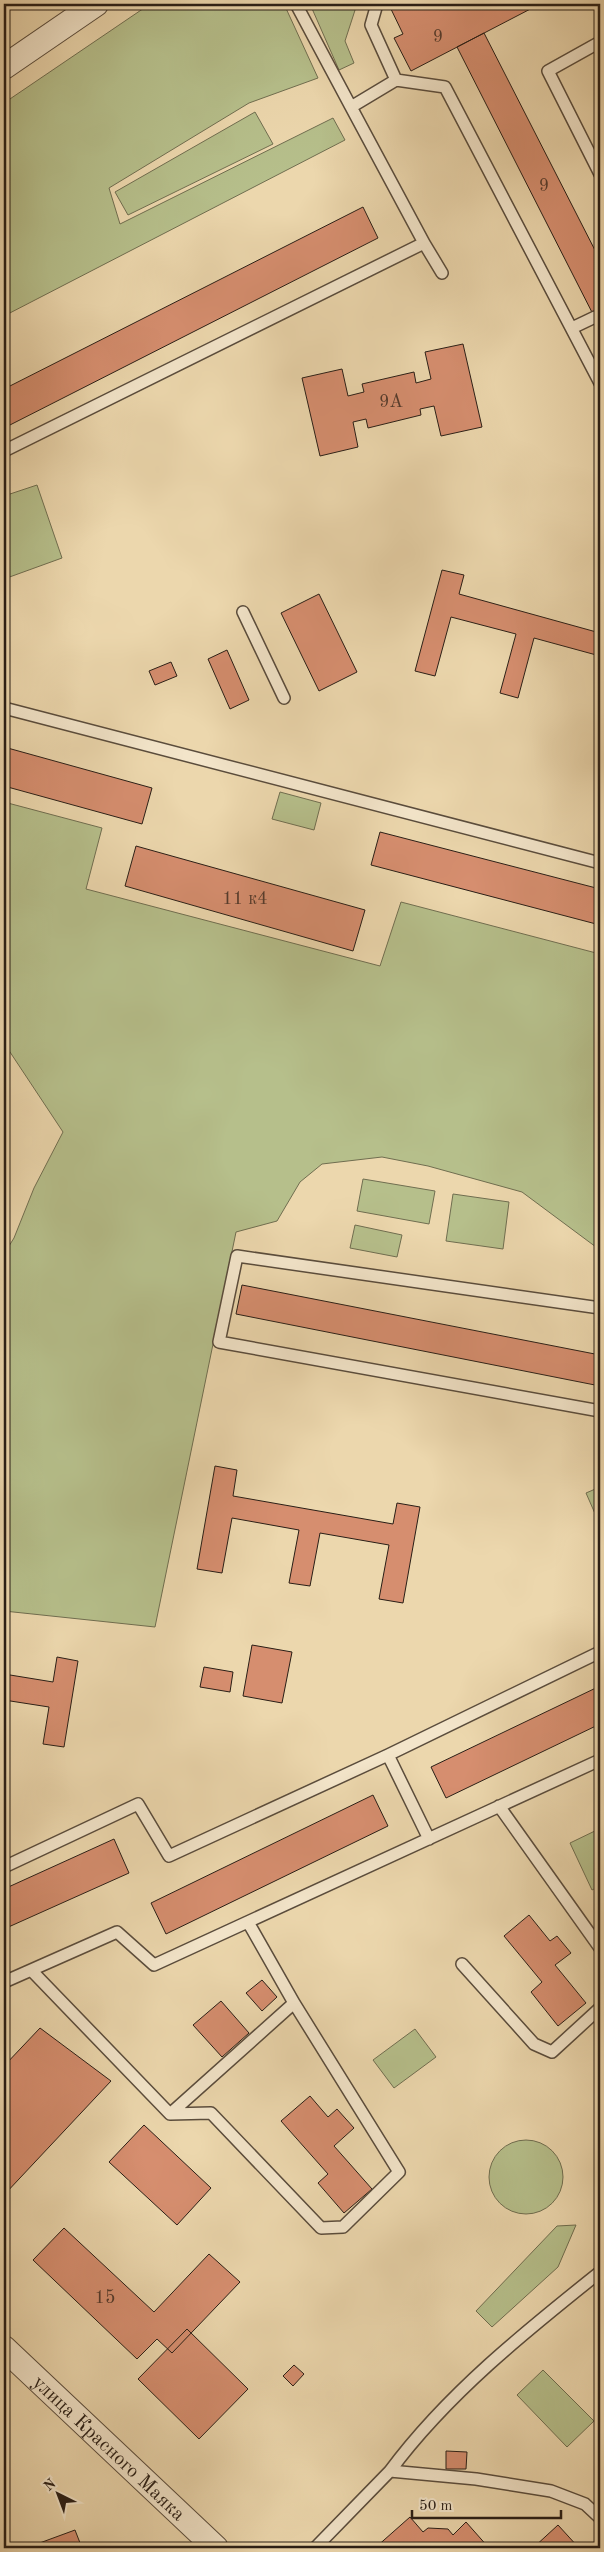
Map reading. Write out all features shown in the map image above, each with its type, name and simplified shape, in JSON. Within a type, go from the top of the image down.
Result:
[{"type":"street","points":[[4,67],[96,4]]},
{"type":"street","name":"улица Красного Маяка","points":[[4,2348],[216,2548]]},
{"type":"lane","points":[[296,4],[442,273]]},
{"type":"lane","points":[[377,4],[371,24],[396,80]]},
{"type":"lane","points":[[600,42],[548,71],[600,174]]},
{"type":"lane","points":[[351,107],[396,80],[446,87],[600,384]]},
{"type":"lane","points":[[4,452],[424,242]]},
{"type":"lane","points":[[572,328],[594,317]]},
{"type":"lane","points":[[243,612],[284,698]]},
{"type":"lane","points":[[4,708],[600,863]]},
{"type":"lane","points":[[600,1308],[237,1256],[219,1342],[600,1411]]},
{"type":"lane","points":[[4,1867],[138,1804],[169,1856],[388,1755],[600,1652]]},
{"type":"lane","points":[[388,1755],[429,1839]]},
{"type":"lane","points":[[4,1982],[117,1932],[154,1966],[600,1760]]},
{"type":"lane","points":[[499,1806],[600,1948]]},
{"type":"lane","points":[[31,1970],[170,2114],[211,2113],[321,2228],[344,2226],[400,2172],[294,2002],[248,1922]]},
{"type":"lane","points":[[462,1964],[534,2044],[552,2052],[600,2008]]},
{"type":"lane","points":[[170,2114],[294,2002]]},
{"type":"lane","points":[[314,2548],[390,2471],[413,2440],[467,2386],[600,2272]]},
{"type":"lane","points":[[390,2471],[476,2479],[551,2492],[585,2504],[600,2518]]},
{"type":"green space","points":[[150,4],[284,4],[318,78],[249,103],[109,188],[120,224],[333,118],[345,140],[4,316],[4,103]]},
{"type":"green space","points":[[310,4],[357,4],[345,41],[354,63],[339,70]]},
{"type":"green space","points":[[255,112],[273,144],[128,215],[115,192]]},
{"type":"green space","points":[[37,485],[62,558],[4,579],[4,496]]},
{"type":"green space","points":[[280,792],[321,803],[314,830],[272,819]]},
{"type":"green space","points":[[4,802],[102,828],[86,889],[380,966],[401,902],[600,954],[600,1250],[522,1192],[428,1166],[382,1157],[322,1164],[300,1182],[277,1221],[236,1232],[155,1627],[4,1611],[4,1254],[14,1238],[34,1188],[63,1132],[4,1043]]},
{"type":"green space","points":[[363,1179],[435,1191],[429,1224],[357,1211]]},
{"type":"green space","points":[[453,1194],[509,1202],[503,1249],[446,1241]]},
{"type":"green space","points":[[355,1225],[402,1235],[397,1257],[350,1248]]},
{"type":"green space","points":[[600,1487],[600,1525],[586,1493]]},
{"type":"green space","points":[[599,1829],[600,1886],[592,1890],[570,1843]]},
{"type":"green space","points":[[415,2029],[436,2057],[394,2088],[373,2060]]},
{"type":"green space","points":[[526,2140],[547,2146],[557,2156],[563,2177],[557,2198],[547,2208],[526,2214],[505,2208],[495,2198],[489,2177],[495,2156],[505,2146]]},
{"type":"green space","points":[[576,2225],[558,2267],[492,2327],[476,2311],[557,2226]]},
{"type":"green space","points":[[543,2370],[594,2421],[567,2447],[517,2395]]},
{"type":"building","points":[[397,4],[540,4],[411,71],[394,38],[403,34],[390,7]]},
{"type":"building","points":[[484,33],[600,260],[600,328],[457,47]]},
{"type":"building","points":[[363,207],[378,238],[4,428],[4,389]]},
{"type":"building","points":[[463,344],[482,427],[441,436],[434,406],[420,409],[421,415],[368,428],[366,419],[353,422],[358,447],[320,456],[302,378],[342,369],[348,396],[364,392],[362,384],[414,372],[416,383],[431,379],[425,352]]},
{"type":"building","points":[[442,570],[464,575],[459,594],[600,633],[600,656],[534,638],[518,698],[500,693],[516,634],[451,617],[435,676],[415,671]]},
{"type":"building","points":[[319,594],[357,672],[319,691],[281,613]]},
{"type":"building","points":[[227,650],[249,700],[230,709],[208,659]]},
{"type":"building","points":[[171,662],[177,676],[155,685],[149,671]]},
{"type":"building","points":[[4,747],[152,788],[142,824],[4,786]]},
{"type":"building","points":[[380,832],[600,889],[600,925],[371,865]]},
{"type":"building","points":[[136,846],[365,910],[353,951],[125,886]]},
{"type":"building","points":[[242,1285],[600,1355],[600,1386],[236,1314]]},
{"type":"building","points":[[215,1466],[237,1470],[233,1496],[393,1524],[397,1503],[420,1507],[403,1603],[379,1599],[389,1545],[320,1533],[310,1586],[289,1583],[299,1530],[232,1518],[222,1573],[197,1569]]},
{"type":"building","points":[[252,1645],[292,1652],[282,1703],[243,1696]]},
{"type":"building","points":[[57,1657],[78,1661],[64,1747],[43,1744],[49,1707],[4,1700],[4,1674],[53,1682]]},
{"type":"building","points":[[204,1667],[233,1672],[230,1692],[200,1687]]},
{"type":"building","points":[[600,1686],[600,1724],[446,1798],[431,1767]]},
{"type":"building","points":[[373,1795],[388,1826],[166,1934],[151,1903]]},
{"type":"building","points":[[114,1839],[129,1873],[4,1929],[4,1889]]},
{"type":"building","points":[[529,1915],[550,1941],[557,1936],[571,1953],[555,1965],[586,2003],[558,2026],[531,1992],[542,1982],[504,1936]]},
{"type":"building","points":[[262,1980],[277,1997],[262,2011],[246,1993]]},
{"type":"building","points":[[221,2001],[249,2033],[222,2057],[193,2025]]},
{"type":"building","points":[[40,2028],[111,2081],[4,2195],[4,2066]]},
{"type":"building","points":[[310,2096],[328,2117],[337,2109],[354,2128],[334,2146],[372,2189],[344,2213],[318,2183],[328,2174],[281,2121]]},
{"type":"building","points":[[144,2125],[211,2188],[177,2225],[109,2162]]},
{"type":"building","points":[[64,2228],[154,2312],[209,2254],[240,2282],[172,2353],[157,2339],[137,2359],[33,2260]]},
{"type":"building","points":[[187,2329],[248,2389],[199,2439],[138,2379]]},
{"type":"building","points":[[294,2365],[304,2374],[293,2386],[283,2376]]},
{"type":"building","points":[[446,2451],[467,2452],[466,2469],[446,2469]]},
{"type":"building","points":[[410,2517],[423,2532],[428,2528],[448,2529],[453,2535],[466,2522],[489,2548],[375,2548]]},
{"type":"building","points":[[558,2525],[579,2548],[533,2548]]},
{"type":"building","points":[[75,2530],[82,2548],[26,2548]]}]
